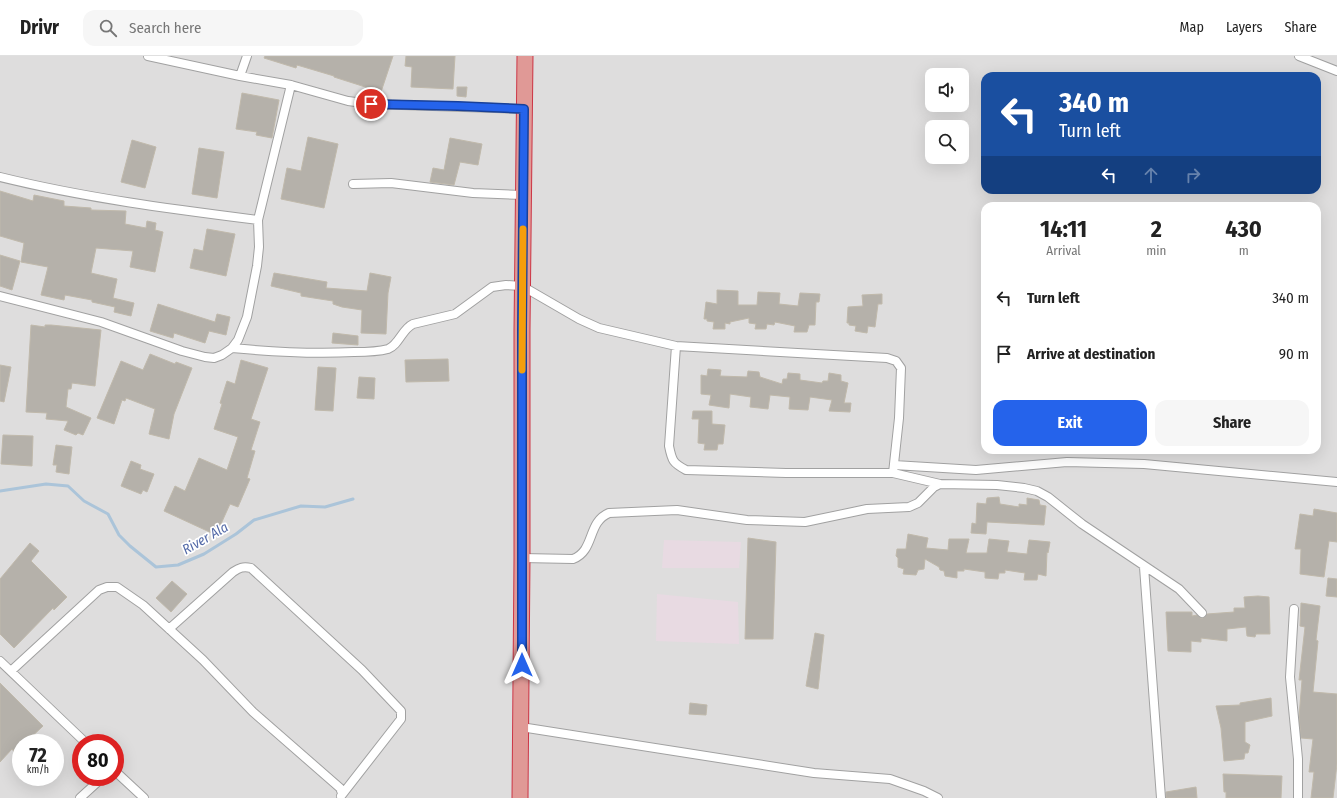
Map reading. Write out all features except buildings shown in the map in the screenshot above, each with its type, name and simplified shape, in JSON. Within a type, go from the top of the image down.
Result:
[{"type":"highway","points":[[520,798],[522,286],[525,56]]},
{"type":"street","points":[[148,56],[290,85],[348,101],[371,104],[524,109]]},
{"type":"street","points":[[240,76],[247,56]]},
{"type":"street","points":[[1299,56],[1337,71]]},
{"type":"street","points":[[0,296],[101,322],[182,351],[205,357],[214,358],[222,355],[232,348],[238,340],[247,317],[257,266],[259,247],[258,220],[290,85]]},
{"type":"street","points":[[0,177],[49,189],[148,206],[258,220]]},
{"type":"street","points":[[353,184],[390,183],[473,193],[523,195]]},
{"type":"street","points":[[232,348],[318,354],[388,349],[394,345],[407,327],[413,324],[455,314],[492,287],[506,285],[522,286],[599,328],[676,346],[888,358],[896,361],[901,368],[894,469]]},
{"type":"street","points":[[676,346],[669,446],[672,460],[677,466],[686,470],[786,473],[894,469],[976,470],[1067,462],[1144,464],[1337,482]]},
{"type":"street","points":[[894,469],[940,484],[997,485],[1037,491],[1048,497],[1082,524],[1178,590],[1202,613]]},
{"type":"street","points":[[522,558],[573,559],[579,557],[585,551],[597,521],[602,516],[609,513],[677,510],[746,520],[805,522],[867,509],[909,507],[918,503],[934,487],[940,484]]},
{"type":"street","points":[[168,629],[233,572],[240,567],[246,567],[250,568],[362,670],[402,711],[402,719],[341,796]]},
{"type":"street","points":[[1144,567],[1161,798]]},
{"type":"street","points":[[11,671],[100,590],[107,587],[118,587],[143,604],[168,629],[203,660],[253,712],[340,788],[341,796]]},
{"type":"street","points":[[1294,609],[1290,677],[1298,759],[1298,798]]},
{"type":"street","points":[[0,661],[77,734]]},
{"type":"street","points":[[521,727],[814,773],[890,779],[924,791],[938,798]]},
{"type":"street","points":[[124,779],[144,798]]},
{"type":"street","points":[[80,798],[93,786]]},
{"type":"shaded area","points":[[0,56],[1337,56],[1337,798],[0,798]]},
{"type":"shaded area","points":[[664,540],[741,542],[739,568],[662,568]]},
{"type":"shaded area","points":[[657,594],[738,602],[739,644],[656,641]]},
{"type":"waterway","name":"River Ala","points":[[0,491],[46,484],[68,486],[84,501],[108,514],[119,535],[156,567],[178,565],[204,554],[236,534],[254,520],[301,506],[325,507],[353,499]]},
{"type":"slow traffic","points":[[522,370],[523,229]]},
{"type":"route","points":[[371,104],[524,109],[522,330],[522,665]]}]
